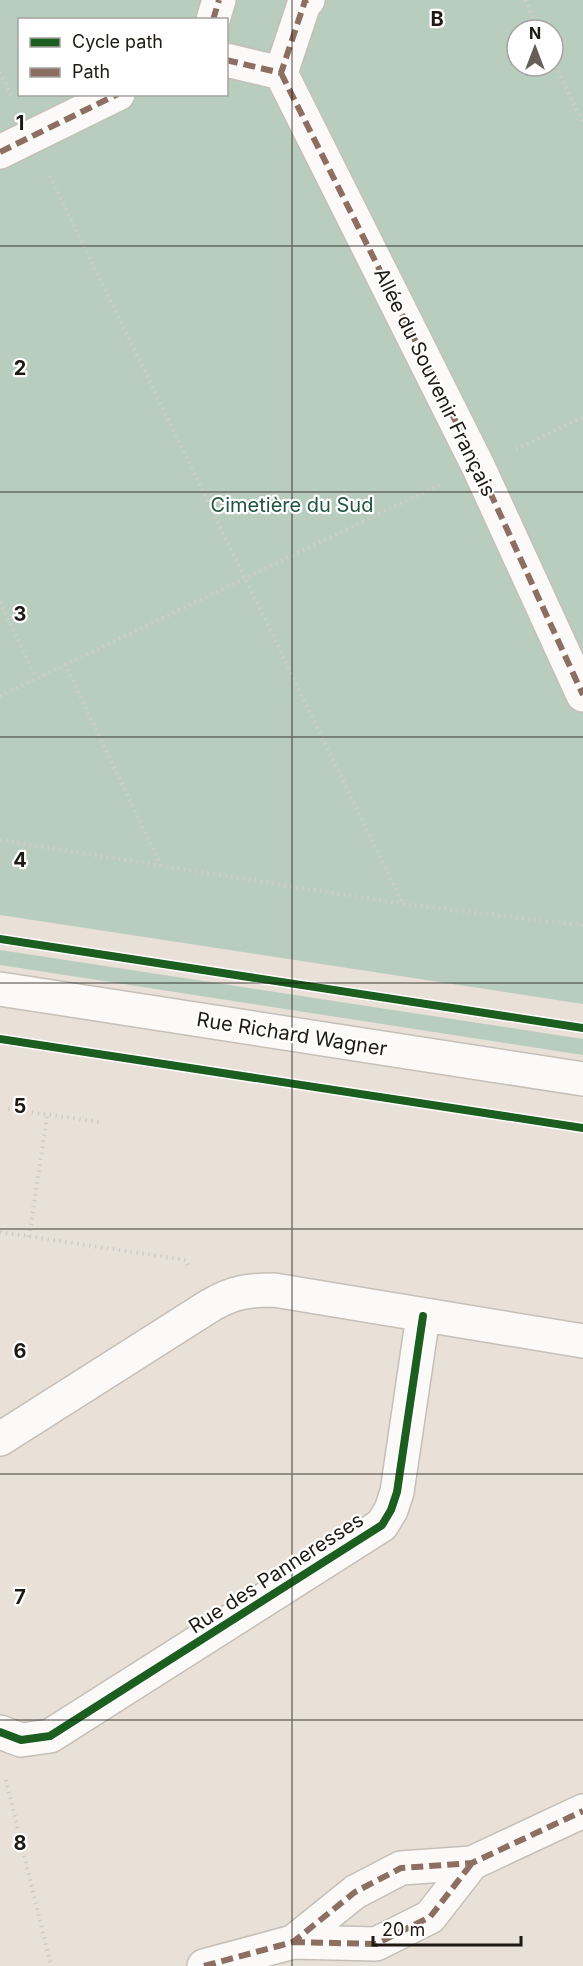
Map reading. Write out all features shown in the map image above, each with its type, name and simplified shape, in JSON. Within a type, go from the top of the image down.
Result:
[{"type":"street","points":[[214,18],[219,0]]},
{"type":"street","points":[[228,60],[281,73],[305,0]]},
{"type":"street","name":"Allée du Souvenir Français","points":[[281,73],[478,466],[583,695]]},
{"type":"street","points":[[0,152],[114,96]]},
{"type":"street","name":"Rue Richard Wagner","points":[[0,989],[583,1079]]},
{"type":"street","points":[[0,1439],[211,1305],[230,1294],[253,1290],[274,1290],[583,1341]]},
{"type":"street","name":"Rue des Panneresses","points":[[0,1732],[21,1740],[50,1736],[382,1525],[398,1492],[423,1316]]},
{"type":"street","points":[[293,1942],[355,1892],[401,1868],[472,1863],[583,1811]]},
{"type":"street","points":[[204,1966],[293,1942],[376,1944],[429,1917],[472,1863]]},
{"type":"path","points":[[525,0],[533,18]]},
{"type":"path","points":[[0,72],[403,904]]},
{"type":"path","points":[[562,78],[583,123]]},
{"type":"path","points":[[0,696],[583,417]]},
{"type":"path","points":[[0,602],[36,678]]},
{"type":"path","points":[[65,664],[161,866]]},
{"type":"path","points":[[0,840],[403,904],[583,925]]},
{"type":"path","points":[[8,1109],[101,1122]]},
{"type":"path","points":[[29,1236],[47,1116]]},
{"type":"path","points":[[0,1232],[186,1260],[211,1305]]},
{"type":"path","points":[[5,1778],[51,1966]]},
{"type":"green space","name":"Cimetière du Sud","points":[[0,0],[583,0],[583,1004],[0,915]]},
{"type":"green space","points":[[0,950],[583,1039],[583,1055],[0,965]]},
{"type":"marked path","points":[[214,18],[219,0]]},
{"type":"marked path","points":[[228,60],[281,73],[305,1],[308,0]]},
{"type":"marked path","points":[[281,73],[478,466],[583,695]]},
{"type":"marked path","points":[[0,152],[114,96]]},
{"type":"marked path","points":[[204,1966],[293,1942],[355,1892],[401,1868],[472,1863],[583,1811]]},
{"type":"marked path","points":[[293,1942],[376,1944],[430,1917],[472,1863]]},
{"type":"cycle path","points":[[0,939],[583,1028]]},
{"type":"cycle path","points":[[0,1039],[583,1128]]},
{"type":"cycle path","points":[[0,1732],[21,1740],[50,1736],[382,1525],[391,1510],[397,1492],[423,1316]]}]
